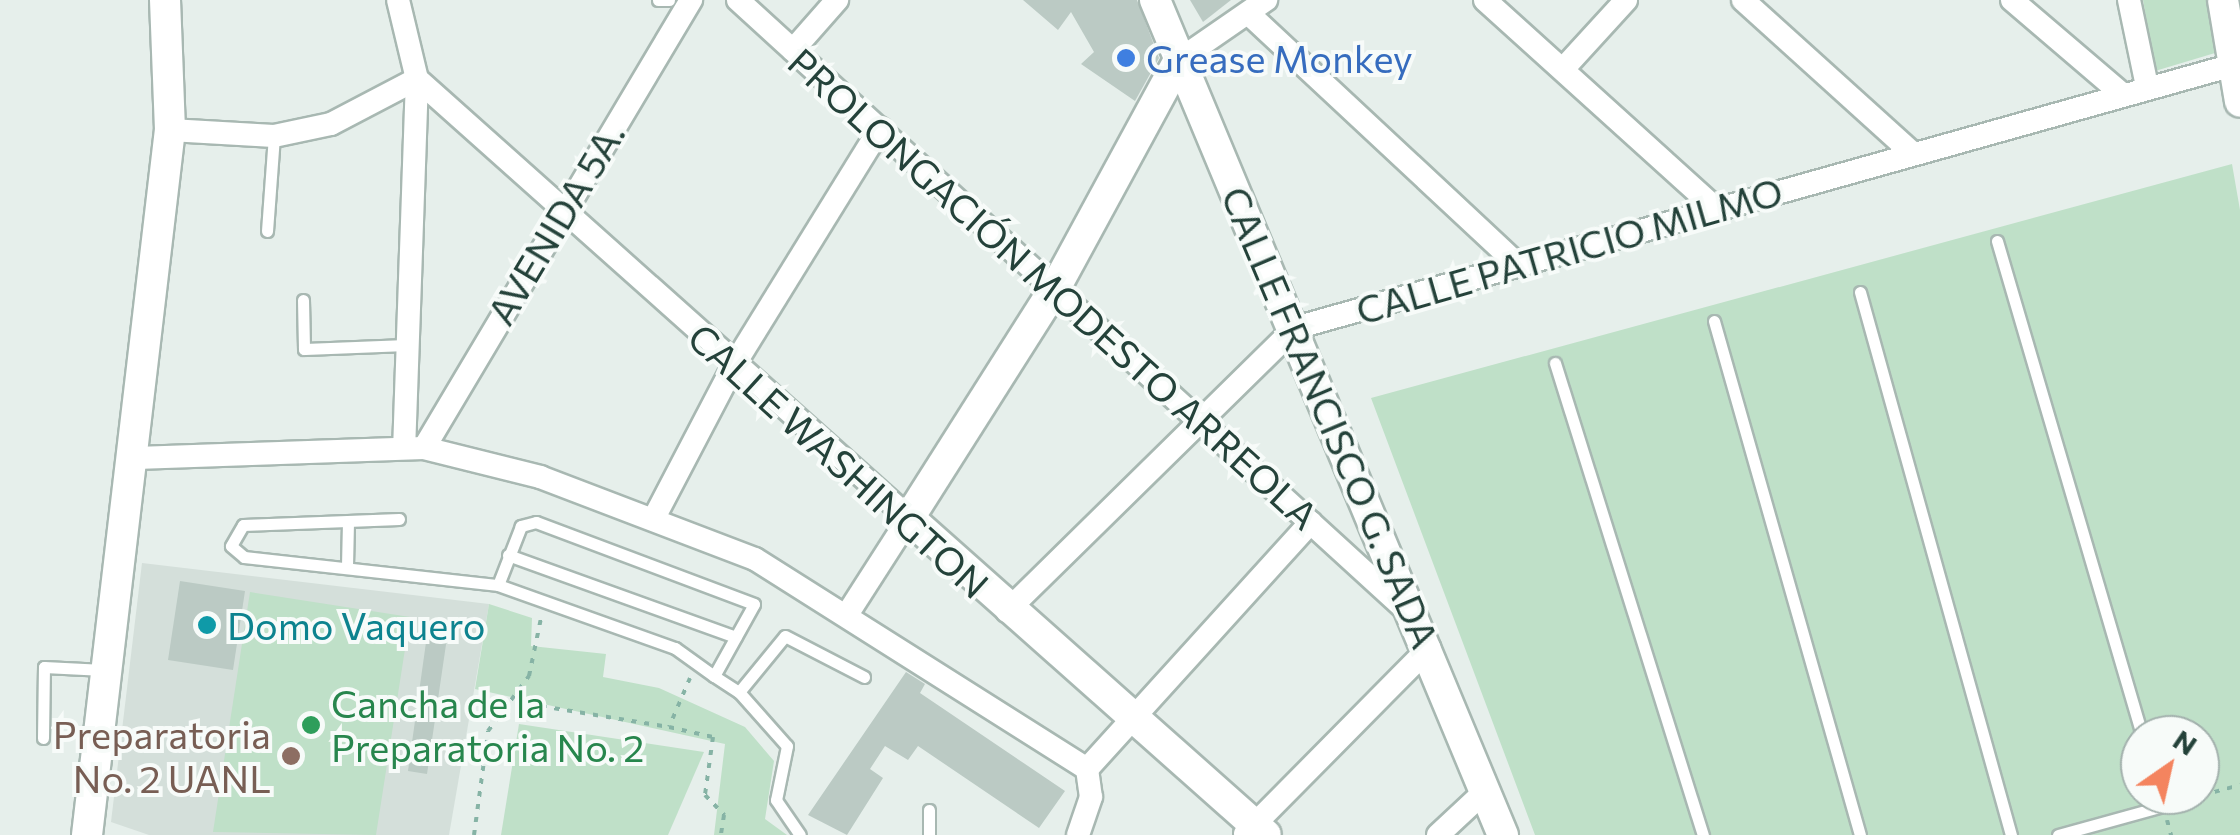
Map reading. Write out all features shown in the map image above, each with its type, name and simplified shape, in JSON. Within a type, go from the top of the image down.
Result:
[{"type":"street","points":[[93,831],[170,130],[165,0]]},
{"type":"street","points":[[398,0],[417,79],[407,345],[414,448]]},
{"type":"street","name":"PROLONGACIÓN MODESTO ARREOLA","points":[[738,0],[1414,618]]},
{"type":"street","points":[[793,50],[837,0]]},
{"type":"street","name":"CALLE FRANCISCO G. SADA","points":[[1155,0],[1429,648],[1483,794],[1504,835]]},
{"type":"street","points":[[1486,0],[1716,209]]},
{"type":"street","points":[[1564,68],[1626,0]]},
{"type":"street","points":[[1743,0],[1910,151]]},
{"type":"street","points":[[2012,0],[2121,93]]},
{"type":"street","points":[[2129,0],[2147,86]]},
{"type":"street","points":[[2223,0],[2240,102]]},
{"type":"street","name":"AVENIDA 5A.","points":[[414,448],[560,210],[678,4]]},
{"type":"street","points":[[850,610],[1055,288],[1179,60],[1257,7],[1516,264]]},
{"type":"street","name":"CALLE PATRICIO MILMO","points":[[1007,611],[1195,416],[1295,328],[1910,151],[2233,65]]},
{"type":"street","points":[[170,130],[274,136],[331,124],[417,79]]},
{"type":"street","name":"CALLE WASHINGTON","points":[[417,79],[1255,831]]},
{"type":"street","points":[[1156,103],[1184,103],[1206,118]]},
{"type":"street","points":[[654,518],[734,364],[880,129]]},
{"type":"street","points":[[136,458],[414,448],[654,518],[850,610],[1086,769],[1091,797],[1078,835]]},
{"type":"street","points":[[1086,769],[1128,716],[1311,522]]},
{"type":"street","points":[[1255,831],[1429,648]]},
{"type":"street","points":[[1438,835],[1483,794]]},
{"type":"lane","points":[[658,0],[678,4]]},
{"type":"lane","points":[[267,232],[274,136]]},
{"type":"lane","points":[[1998,241],[2136,715]]},
{"type":"lane","points":[[1860,292],[2010,835]]},
{"type":"lane","points":[[303,300],[304,349],[407,345]]},
{"type":"lane","points":[[1714,321],[1860,835]]},
{"type":"lane","points":[[1555,363],[1703,835]]},
{"type":"lane","points":[[398,520],[242,524],[231,546],[244,557],[498,585],[696,663],[738,692],[787,746],[776,800],[800,835]]},
{"type":"lane","points":[[347,566],[348,522]]},
{"type":"lane","points":[[498,585],[521,526],[536,522],[754,604],[714,676]]},
{"type":"lane","points":[[508,555],[736,637]]},
{"type":"lane","points":[[738,692],[785,636],[864,677]]},
{"type":"lane","points":[[43,738],[44,667],[108,670]]},
{"type":"lane","points":[[929,810],[929,835]]},
{"type":"lane","points":[[2058,835],[2120,814]]},
{"type":"path","points":[[474,835],[488,731],[516,702],[543,603]]},
{"type":"path","points":[[669,727],[696,663]]},
{"type":"path","points":[[516,702],[669,727],[712,738],[705,795],[724,815],[721,835]]},
{"type":"shaded area","name":"Preparatoria No. 2 UANL","points":[[142,563],[489,604],[449,835],[149,835],[111,822]]},
{"type":"green space","points":[[2143,0],[2213,0],[2215,53],[2155,71]]},
{"type":"green space","points":[[2232,164],[2240,210],[2240,835],[1535,835],[1371,398]]},
{"type":"green space","name":"Cancha de la Preparatoria No. 2","points":[[250,592],[410,617],[376,835],[213,832]]},
{"type":"green space","points":[[489,604],[532,618],[531,646],[606,654],[603,677],[659,688],[745,727],[774,761],[765,819],[787,835],[714,835],[725,744],[475,689]]},
{"type":"green space","points":[[519,724],[704,752],[668,835],[501,835]]},
{"type":"building","name":"Grease Monkey","points":[[1023,0],[1137,0],[1159,58],[1135,101],[1081,64],[1094,52],[1071,12],[1058,30]]},
{"type":"building","points":[[1190,0],[1231,0],[1203,22]]},
{"type":"building","name":"Domo Vaquero","points":[[180,581],[245,591],[233,670],[168,660]]},
{"type":"building","points":[[428,628],[448,631],[427,774],[408,771]]},
{"type":"building","points":[[906,672],[925,684],[920,693],[1065,791],[1039,828],[918,746],[908,760],[885,746],[870,769],[883,778],[847,835],[808,815]]},
{"type":"place","name":"Grease Monkey","points":[[1126,58]]},
{"type":"place","name":"Domo Vaquero","points":[[207,625]]},
{"type":"place","name":"Cancha de la Preparatoria No. 2","points":[[311,725]]},
{"type":"place","name":"Preparatoria No. 2 UANL","points":[[291,756]]}]
